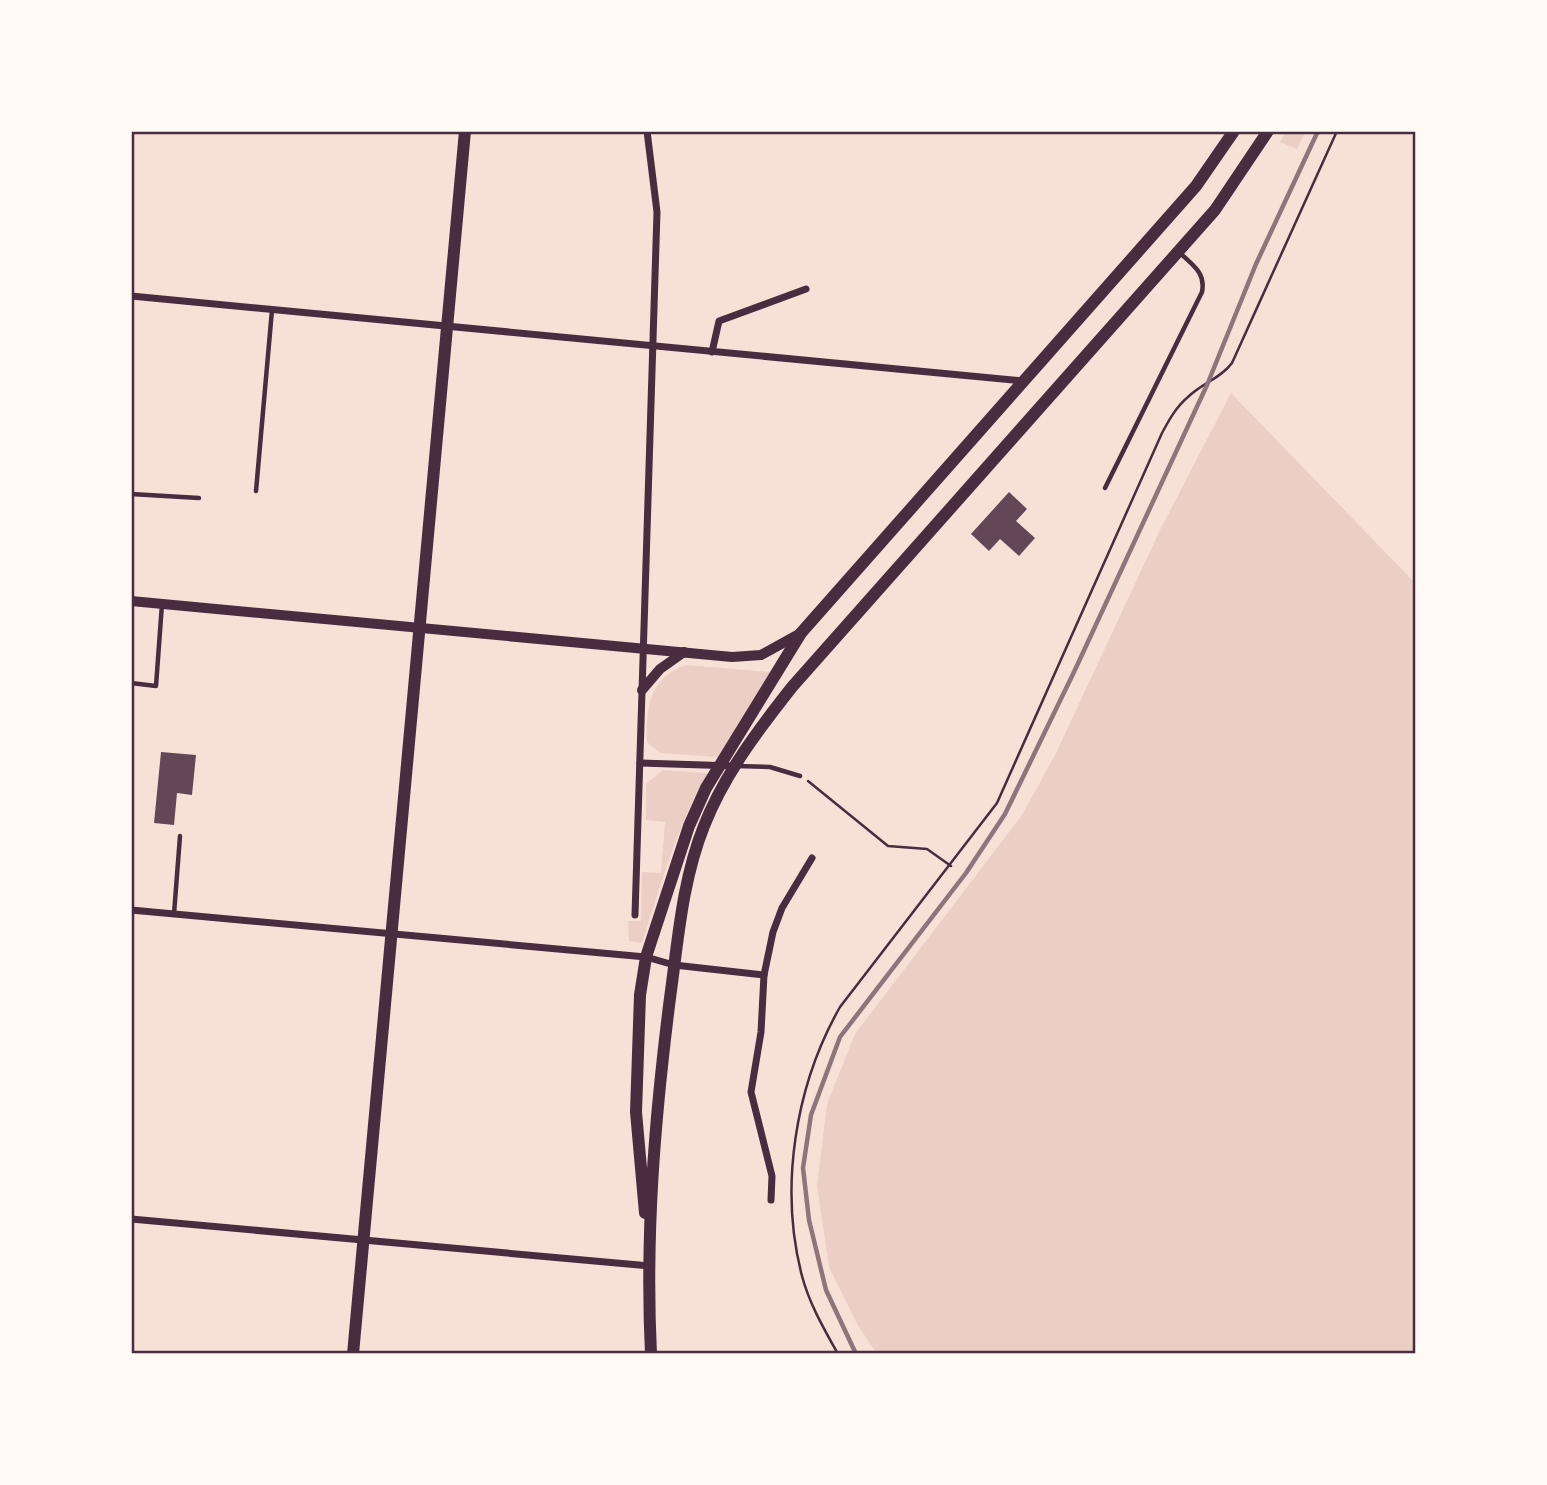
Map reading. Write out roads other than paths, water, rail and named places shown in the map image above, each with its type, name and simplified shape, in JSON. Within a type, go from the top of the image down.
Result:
[{"type":"main road","points":[[353,1354],[466,131]]},
{"type":"main road","points":[[650,1266],[638,1146],[635,1071],[637,1021],[646,957],[689,826],[719,765],[801,633],[1196,186],[1234,131]]},
{"type":"main road","points":[[650,1354],[655,1126],[687,881],[696,846],[712,808],[735,766],[792,688],[1231,190],[1268,131]]},
{"type":"street","points":[[635,915],[657,212],[647,131]]},
{"type":"street","points":[[712,352],[719,321],[806,289]]},
{"type":"street","points":[[131,296],[1025,381]]},
{"type":"street","points":[[131,601],[732,657],[761,655],[801,633]]},
{"type":"street","points":[[642,690],[660,669],[684,652]]},
{"type":"street","points":[[640,763],[735,766]]},
{"type":"street","points":[[771,1200],[772,1176],[751,1092],[762,1021],[764,975],[773,932],[782,908],[812,858]]},
{"type":"street","points":[[131,910],[646,957],[674,965],[764,975]]},
{"type":"street","points":[[131,1219],[650,1266]]},
{"type":"lane","points":[[1105,488],[1202,292],[1205,281],[1201,272],[1178,251]]},
{"type":"lane","points":[[256,491],[272,310]]},
{"type":"lane","points":[[131,494],[199,498]]},
{"type":"lane","points":[[131,683],[156,686],[162,604]]},
{"type":"lane","points":[[735,766],[770,767],[800,776]]},
{"type":"lane","points":[[174,914],[180,836]]},
{"type":"railway","points":[[856,1354],[826,1290],[809,1220],[803,1168],[811,1115],[840,1037],[966,873],[1005,814],[1207,385],[1256,264],[1318,131]]}]
